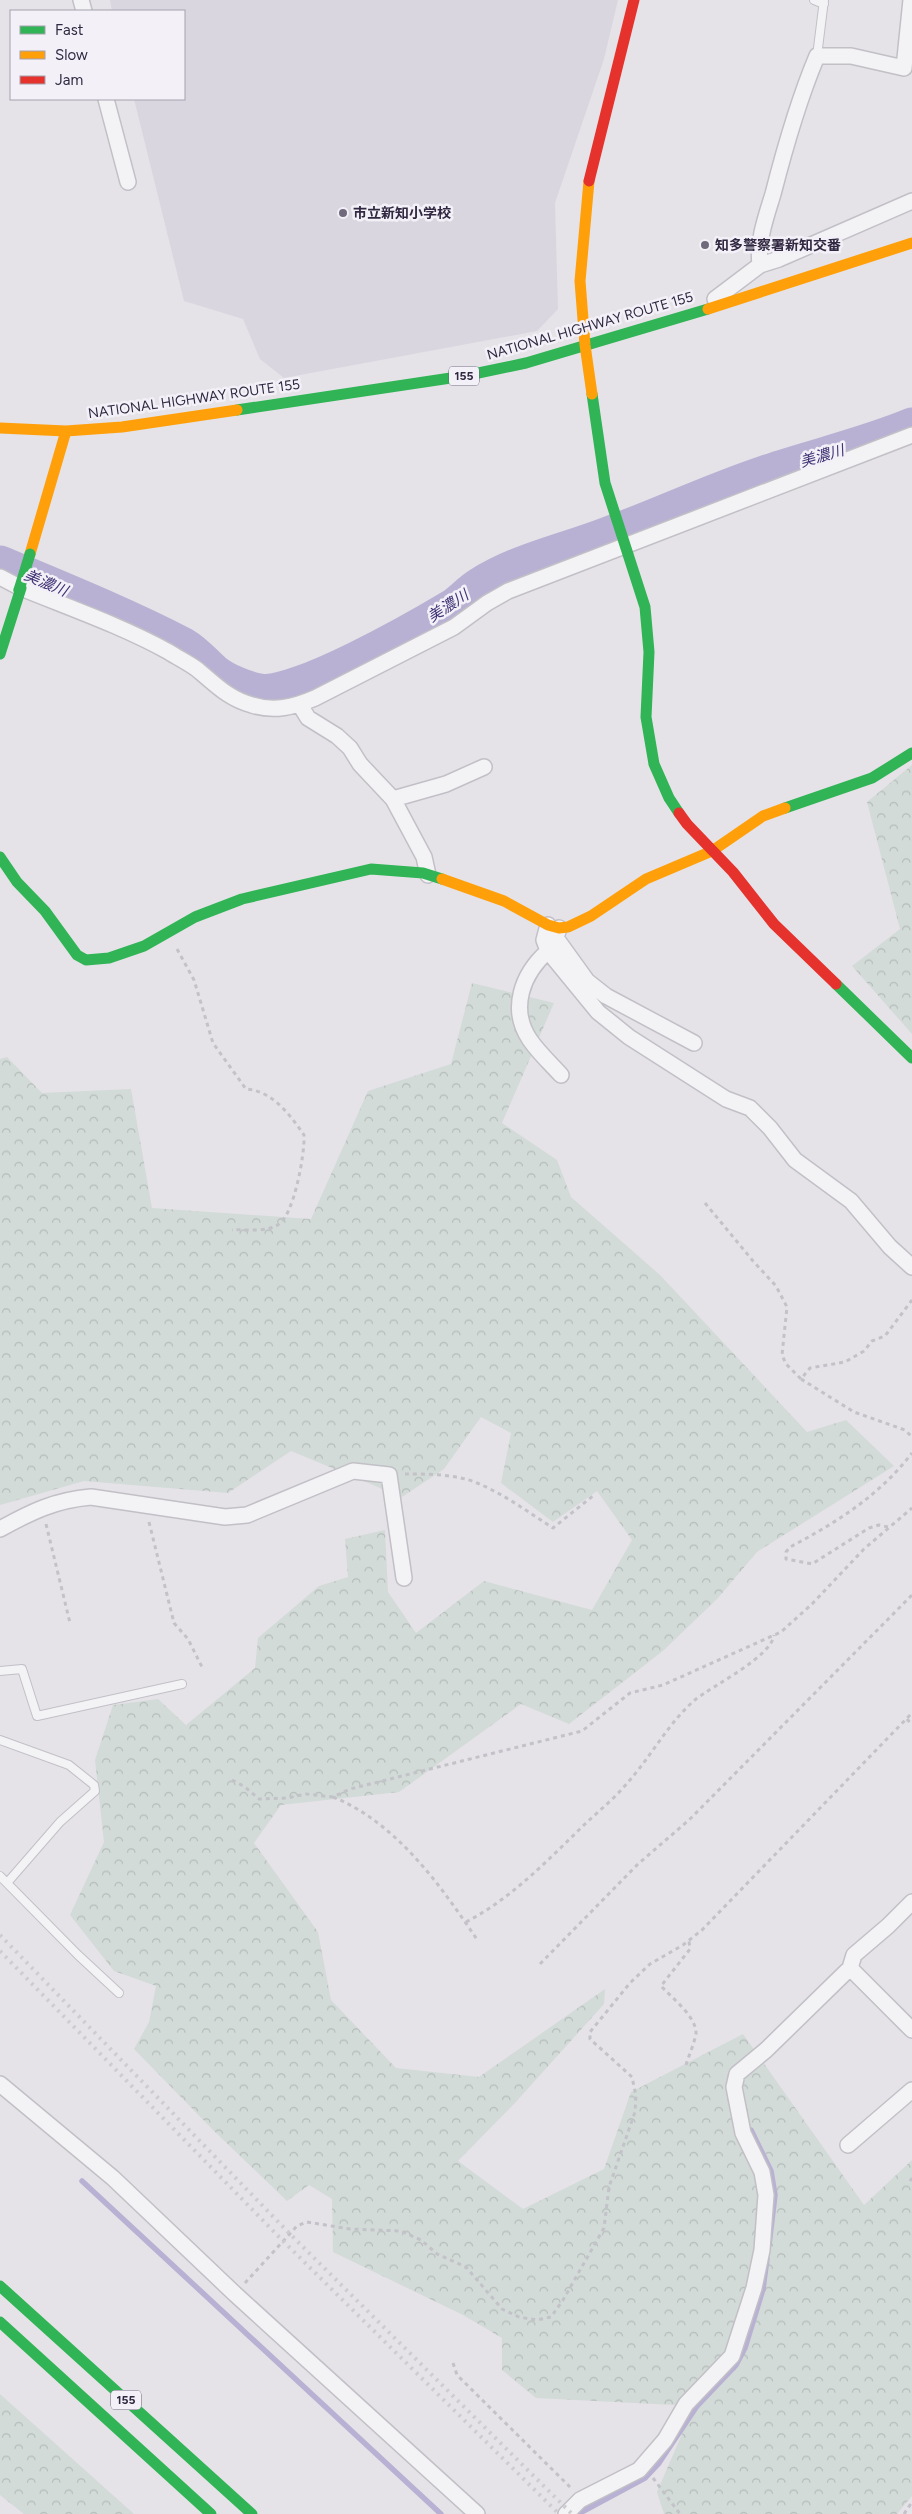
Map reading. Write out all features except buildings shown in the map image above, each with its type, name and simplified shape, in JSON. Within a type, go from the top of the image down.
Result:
[{"type":"main road","points":[[634,0],[588,186],[580,281],[585,345],[605,483],[645,607],[649,652],[646,717],[654,764],[669,798],[687,824],[733,872],[774,924],[912,1058]]},
{"type":"main road","name":"NATIONAL HIGHWAY ROUTE 155","points":[[0,428],[66,431],[122,427],[464,376],[526,363],[698,312],[912,243]]},
{"type":"main road","points":[[0,654],[66,431]]},
{"type":"main road","points":[[0,857],[17,882],[46,911],[77,955],[86,960],[109,958],[144,946],[195,917],[242,899],[371,869],[428,875],[504,901],[553,926],[568,927],[591,916],[646,878],[712,851],[763,816],[872,778],[912,752]]},
{"type":"main road","name":"155","points":[[0,2286],[252,2514]]},
{"type":"main road","name":"155","points":[[0,2322],[211,2514]]},
{"type":"street","points":[[760,265],[758,249],[777,179],[800,98],[817,56],[851,56],[908,69],[911,0]]},
{"type":"street","points":[[106,100],[128,182]]},
{"type":"street","points":[[698,312],[760,265],[779,259],[912,201]]},
{"type":"street","points":[[0,577],[20,589],[164,650],[198,670],[224,694],[268,708],[300,705],[454,627],[487,603],[508,591],[626,544],[912,436]]},
{"type":"street","points":[[300,705],[308,718],[337,736],[350,748],[360,764],[393,799],[424,857],[428,875]]},
{"type":"street","points":[[393,799],[446,784],[484,767]]},
{"type":"street","points":[[553,926],[544,940],[548,951],[598,1012],[629,1037],[726,1100],[750,1108],[770,1128],[795,1160],[851,1201],[890,1247],[912,1267]]},
{"type":"street","points":[[553,926],[556,938],[587,981],[630,1011],[694,1043]]},
{"type":"street","points":[[548,951],[531,968],[523,984],[519,1004],[520,1018],[530,1040],[562,1075]]},
{"type":"street","points":[[0,1529],[42,1507],[72,1498],[91,1497],[225,1517],[247,1515],[353,1471],[389,1475],[404,1578]]},
{"type":"street","points":[[566,2514],[580,2500],[639,2470],[664,2440],[686,2404],[732,2356],[754,2288],[762,2250],[766,2195],[762,2172],[743,2133],[734,2087],[737,2074],[766,2050],[850,1968],[854,1955],[888,1926],[912,1902]]},
{"type":"street","points":[[850,1968],[912,2030]]},
{"type":"street","points":[[0,2084],[113,2178],[235,2294],[477,2514]]},
{"type":"street","points":[[848,2145],[912,2090]]},
{"type":"lane","points":[[814,0],[824,2],[817,56]]},
{"type":"lane","points":[[0,1671],[22,1669],[37,1716],[182,1684]]},
{"type":"lane","points":[[0,1740],[69,1765],[94,1786],[95,1791],[60,1822],[7,1883]]},
{"type":"lane","points":[[0,1876],[78,1955],[119,1993]]},
{"type":"path","points":[[168,932],[194,980],[212,1043],[246,1089],[262,1092],[273,1100],[288,1113],[304,1136],[297,1183],[289,1211],[284,1220],[268,1229],[232,1230]]},
{"type":"path","points":[[705,1203],[753,1262],[776,1286],[787,1307],[782,1354],[786,1364],[801,1379],[854,1412],[905,1430],[912,1437]]},
{"type":"path","points":[[801,1379],[810,1368],[845,1362],[864,1351],[872,1341],[885,1336],[912,1300]]},
{"type":"path","points":[[888,1527],[879,1525],[869,1528],[812,1564],[786,1559],[786,1552],[790,1547],[826,1528],[870,1497],[896,1474],[912,1453]]},
{"type":"path","points":[[389,1475],[423,1474],[476,1482],[498,1493],[553,1528],[594,1495]]},
{"type":"path","points":[[147,1505],[146,1510],[174,1623],[188,1639],[202,1667]]},
{"type":"path","points":[[42,1507],[70,1623]]},
{"type":"path","points":[[333,1797],[350,1789],[582,1730],[630,1693],[641,1688],[663,1685],[781,1632],[812,1604],[864,1549],[912,1508]]},
{"type":"path","points":[[540,1964],[638,1864],[689,1820],[912,1595]]},
{"type":"path","points":[[466,1922],[488,1911],[548,1860],[628,1783],[676,1719],[693,1702],[751,1662],[766,1649],[774,1635]]},
{"type":"path","points":[[235,2294],[297,2226],[307,2222],[350,2229],[401,2231],[421,2240],[437,2254],[466,2267],[502,2308],[518,2317],[537,2320],[551,2317],[563,2300],[604,2228],[609,2187],[635,2112],[636,2096],[632,2077],[590,2039],[590,2032],[630,1983],[644,1970],[689,1941],[702,1930],[912,1714]]},
{"type":"path","points":[[906,1719],[912,1724]]},
{"type":"path","points":[[232,1780],[245,1787],[259,1799],[287,1798],[306,1794],[333,1797],[351,1804],[391,1836],[425,1868],[478,1941]]},
{"type":"path","points":[[686,2065],[696,2035],[696,2028],[691,2018],[661,1986],[690,1949],[689,1941]]},
{"type":"path","points":[[453,2363],[457,2375],[580,2500]]},
{"type":"path","points":[[654,2478],[680,2514]]},
{"type":"path","points":[[904,2514],[912,2502]]},
{"type":"shaded area","points":[[110,0],[618,0],[604,59],[555,203],[558,309],[537,331],[284,378],[260,359],[243,319],[184,301],[134,100],[185,100],[185,10],[112,10]]},
{"type":"green space","points":[[912,765],[912,1034],[852,966],[900,929],[867,802]]},
{"type":"green space","points":[[472,983],[554,1003],[502,1123],[557,1160],[571,1197],[660,1275],[807,1432],[846,1420],[894,1466],[757,1552],[718,1598],[664,1650],[569,1724],[521,1704],[399,1792],[281,1805],[254,1843],[318,1932],[331,2000],[396,2068],[479,2077],[605,1989],[604,2004],[515,2103],[458,2161],[523,2209],[604,2169],[631,2092],[743,2034],[864,2205],[912,2160],[912,2496],[897,2514],[664,2514],[657,2492],[694,2406],[536,2398],[502,2370],[502,2338],[463,2315],[333,2252],[332,2199],[309,2185],[287,2201],[213,2130],[134,2049],[149,2022],[156,1986],[114,1971],[70,1915],[104,1842],[95,1760],[113,1705],[158,1699],[186,1725],[255,1668],[258,1638],[319,1586],[348,1577],[345,1539],[385,1530],[388,1592],[416,1633],[484,1581],[592,1610],[632,1540],[597,1491],[553,1522],[501,1483],[511,1433],[481,1417],[444,1469],[402,1497],[291,1451],[228,1493],[84,1481],[0,1505],[0,1059],[7,1057],[42,1093],[131,1089],[152,1208],[311,1219],[368,1091],[451,1064]]},
{"type":"green space","points":[[0,2394],[134,2514],[24,2514],[0,2495]]},
{"type":"waterway","name":"美濃川","points":[[0,563],[116,612],[184,645],[214,671],[236,684],[260,691],[277,690],[327,673],[356,659],[451,607],[479,585],[508,569],[625,528],[744,480],[876,439],[912,425]]},
{"type":"waterway","points":[[751,2130],[771,2171],[775,2195],[769,2245]]},
{"type":"waterway","points":[[82,2181],[441,2514]]},
{"type":"waterway","points":[[580,2513],[645,2478],[659,2463],[697,2406],[736,2365],[745,2348],[763,2289],[767,2259]]},
{"type":"railway","points":[[0,1935],[290,2234],[572,2514]]},
{"type":"railway","points":[[0,1951],[283,2241],[559,2514]]},
{"type":"traffic: fast","points":[[237,410],[464,376],[526,363],[708,309]]},
{"type":"traffic: fast","points":[[592,394],[605,483],[645,607],[649,652],[646,717],[654,764],[669,798],[679,813]]},
{"type":"traffic: fast","points":[[19,590],[30,554]]},
{"type":"traffic: fast","points":[[0,654],[21,588],[19,590]]},
{"type":"traffic: fast","points":[[785,808],[872,778],[912,753]]},
{"type":"traffic: fast","points":[[0,857],[17,882],[45,911],[77,955],[86,960],[109,958],[144,946],[195,917],[242,899],[371,869],[423,873],[442,879]]},
{"type":"traffic: fast","points":[[836,984],[912,1058]]},
{"type":"traffic: fast","points":[[0,2286],[252,2514]]},
{"type":"traffic: fast","points":[[0,2322],[211,2514]]},
{"type":"traffic: slow","points":[[589,181],[580,281],[585,345],[592,394]]},
{"type":"traffic: slow","points":[[708,309],[912,243]]},
{"type":"traffic: slow","points":[[0,428],[66,431],[122,427],[237,410]]},
{"type":"traffic: slow","points":[[30,554],[66,431]]},
{"type":"traffic: slow","points":[[442,879],[504,901],[548,925],[559,928],[568,927],[591,916],[646,879],[712,851],[763,816],[785,808]]},
{"type":"traffic: jam","points":[[589,181],[634,0]]},
{"type":"traffic: jam","points":[[679,813],[687,824],[733,872],[774,924],[836,984]]},
{"type":"place","name":"市立新知小学校","points":[[343,213]]},
{"type":"place","name":"知多警察署新知交番","points":[[705,245]]}]
